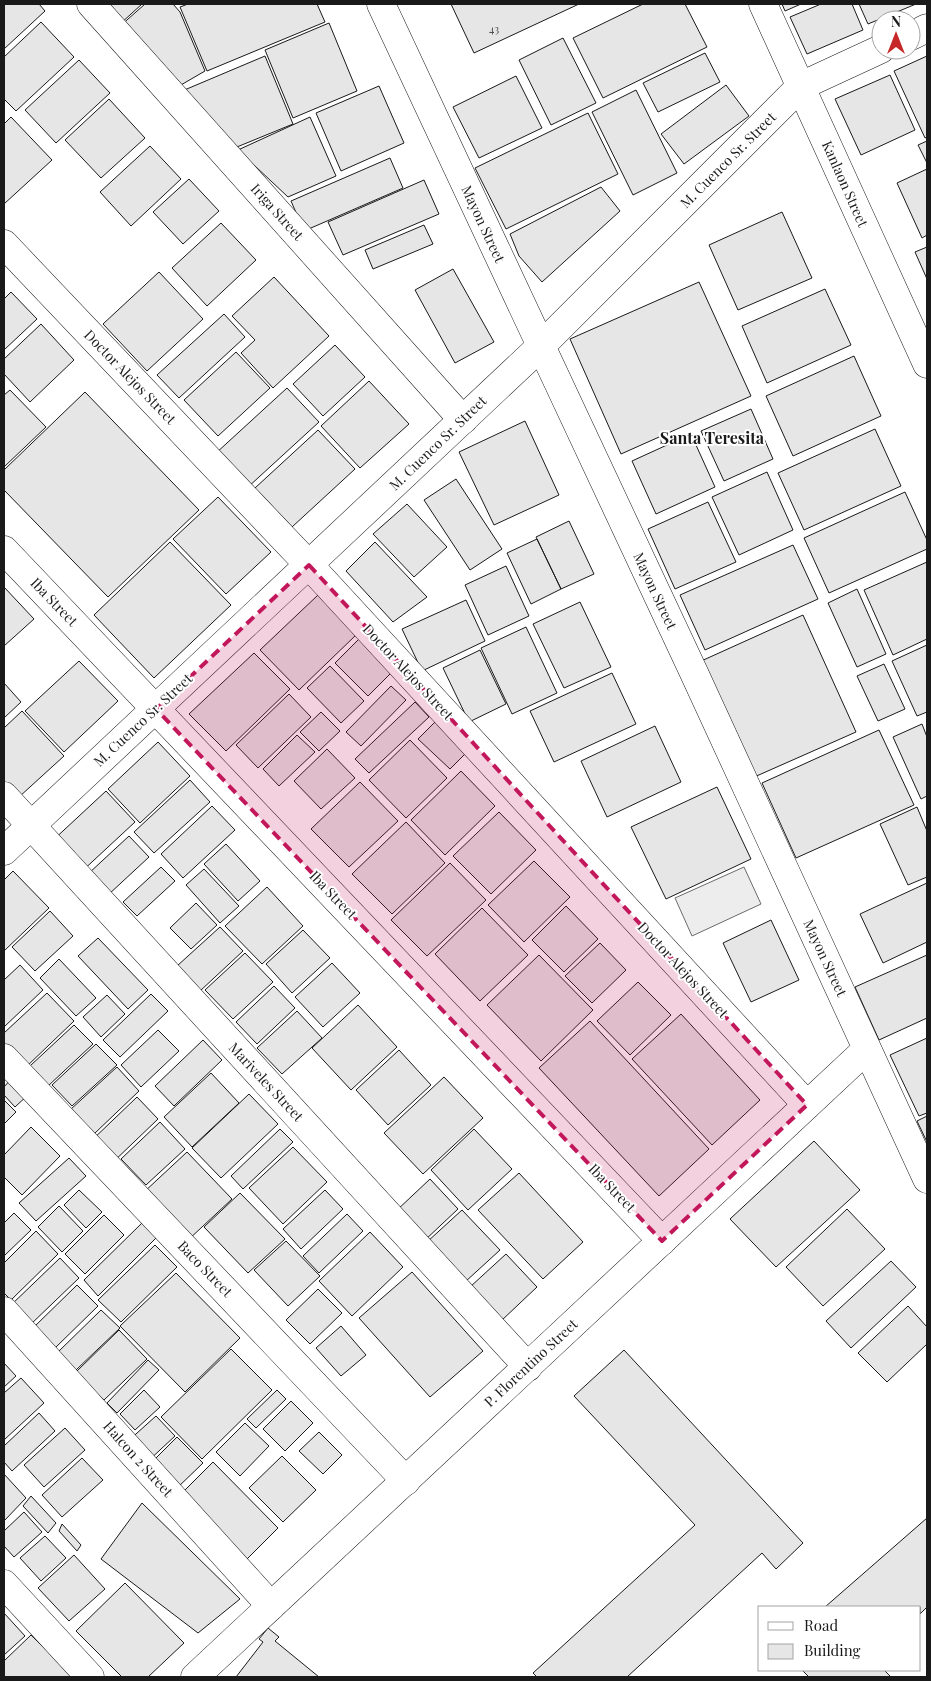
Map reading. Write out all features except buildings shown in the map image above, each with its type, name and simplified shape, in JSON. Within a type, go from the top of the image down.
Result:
[{"type":"street","name":"Iriga Street","points":[[91,4],[463,420]]},
{"type":"street","name":"Mayon Street","points":[[381,4],[695,675],[927,1179]]},
{"type":"street","name":"Kanlaon Street","points":[[763,4],[927,364]]},
{"type":"street","name":"M. Cuenco Sr. Street","points":[[4,851],[540,347],[801,86],[871,54]]},
{"type":"street","name":"Doctor Alejos Street","points":[[4,244],[309,565],[807,1105]]},
{"type":"street","name":"Iba Street","points":[[4,550],[662,1240]]},
{"type":"street","name":"Mariveles Street","points":[[4,796],[528,1367]]},
{"type":"street","name":"P. Florentino Street","points":[[196,1677],[867,1049]]},
{"type":"street","name":"Baco Street","points":[[4,1058],[406,1481]]},
{"type":"street","name":"Halcon 2 Street","points":[[4,1311],[272,1606]]},
{"type":"street","points":[[4,1584],[90,1677]]},
{"type":"highlighted area","points":[[309,565],[807,1105],[662,1241],[156,709]]},
{"type":"shaded area","points":[[744,867],[761,904],[692,936],[675,898]]},
{"type":"district","name":"Santa Teresita","points":[[712,438]]}]
